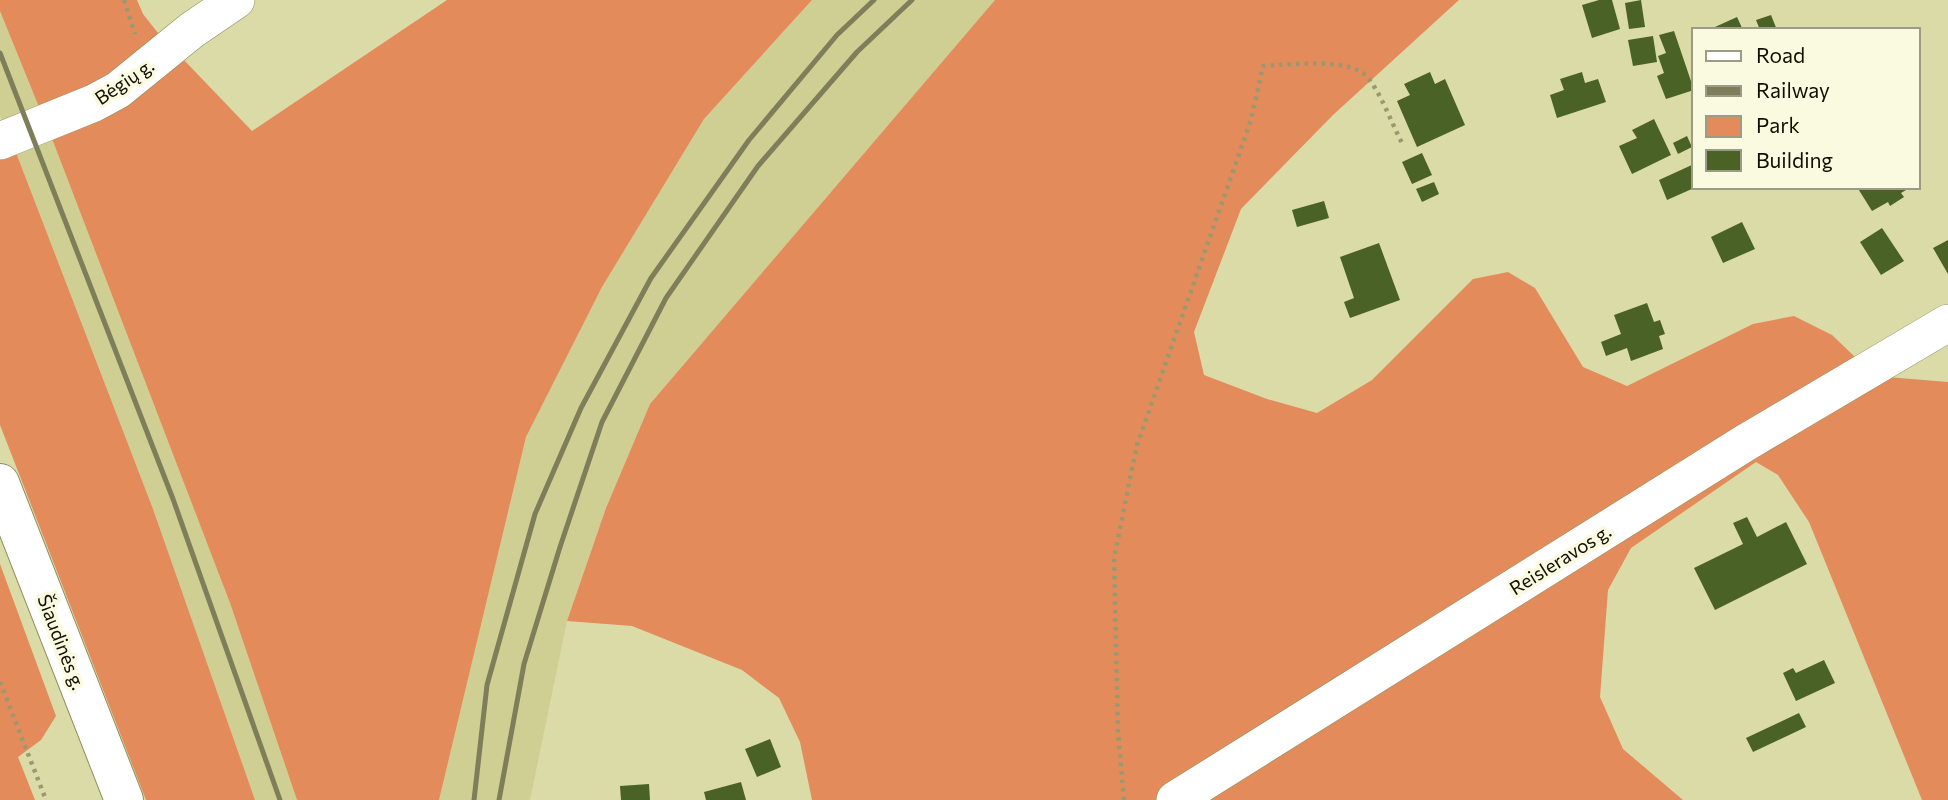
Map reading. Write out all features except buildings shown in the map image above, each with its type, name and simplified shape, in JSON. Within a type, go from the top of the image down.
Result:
[{"type":"main road","name":"Šiaudinės g.","points":[[0,483],[124,800]]},
{"type":"street","name":"Bėgių g.","points":[[0,141],[94,103],[118,90],[192,30],[236,0]]},
{"type":"street","name":"Reisleravos g.","points":[[1175,800],[1745,443],[1948,323]]},
{"type":"path","points":[[1124,800],[1118,732],[1114,558],[1138,445],[1251,120],[1263,66],[1329,64],[1353,67],[1368,77],[1402,143]]},
{"type":"path","points":[[0,682],[46,800]]},
{"type":"shaded area","points":[[812,0],[995,0],[650,404],[606,508],[567,621],[530,800],[439,800],[526,437],[602,287],[704,119]]},
{"type":"shaded area","points":[[0,11],[41,112],[5,128],[0,115]]},
{"type":"shaded area","points":[[51,136],[230,603],[297,800],[255,800],[153,509],[15,150]]},
{"type":"green space","points":[[0,0],[137,0],[143,14],[162,38],[151,54],[41,112],[0,11]]},
{"type":"green space","points":[[447,0],[812,0],[704,119],[602,287],[526,437],[439,800],[297,800],[230,603],[51,136],[183,59],[252,131]]},
{"type":"green space","points":[[995,0],[1459,0],[1333,115],[1241,209],[1194,332],[1204,375],[1267,399],[1317,413],[1372,380],[1473,279],[1508,272],[1535,288],[1583,367],[1627,386],[1753,324],[1794,316],[1832,335],[1875,376],[1948,382],[1948,800],[1922,800],[1809,522],[1778,475],[1756,462],[1631,548],[1608,590],[1600,697],[1623,749],[1683,800],[812,800],[800,742],[779,698],[742,670],[632,626],[567,621],[606,508],[650,404]]},
{"type":"green space","points":[[15,150],[153,509],[255,800],[146,800],[0,425],[0,155]]},
{"type":"green space","points":[[0,564],[56,716],[41,740],[18,757],[35,800],[0,800]]},
{"type":"railway","points":[[474,800],[487,685],[535,514],[581,408],[651,278],[749,140],[837,35],[874,0]]},
{"type":"railway","points":[[499,800],[524,664],[560,547],[602,422],[666,298],[758,166],[857,52],[912,0]]},
{"type":"railway","points":[[0,53],[173,499],[280,800]]}]
